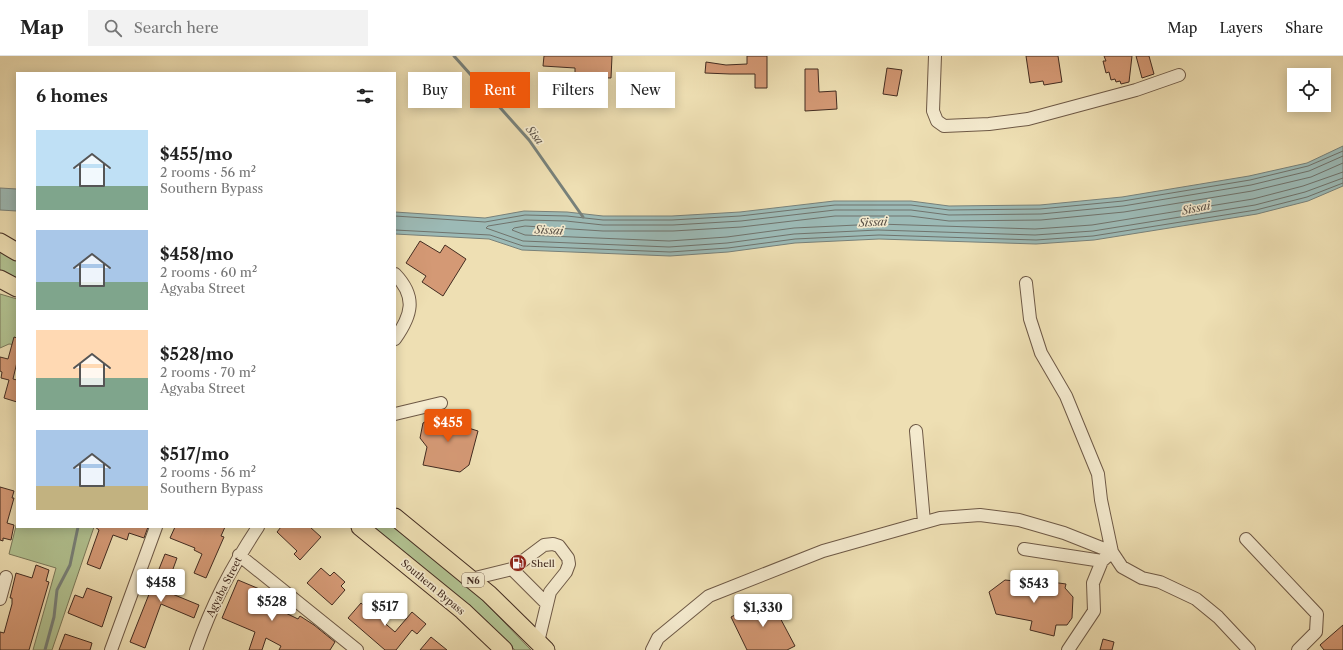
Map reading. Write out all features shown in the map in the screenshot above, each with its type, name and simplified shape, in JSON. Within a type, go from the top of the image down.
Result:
[{"type":"highway","points":[[0,242],[16,251]]},
{"type":"highway","points":[[0,279],[16,287]]},
{"type":"highway","name":"N6","points":[[396,518],[489,594],[542,646]]},
{"type":"highway","name":"Southern Bypass","points":[[361,528],[463,611],[504,650]]},
{"type":"street","points":[[935,56],[933,111],[937,121],[944,126],[989,124],[1028,119],[1136,90],[1179,75]]},
{"type":"street","points":[[396,275],[408,293],[410,311],[407,320],[396,337]]},
{"type":"street","points":[[1026,283],[1030,319],[1041,353],[1066,396],[1098,474],[1100,500],[1112,552],[1122,567],[1142,578],[1160,582],[1196,599],[1218,617],[1249,650]]},
{"type":"street","points":[[396,414],[441,403]]},
{"type":"street","points":[[916,431],[924,522]]},
{"type":"street","points":[[652,650],[658,638],[709,596],[823,551],[940,518],[980,516],[1019,520],[1064,533],[1112,552]]},
{"type":"street","points":[[111,650],[156,528]]},
{"type":"street","name":"Agyaba Street","points":[[196,650],[210,611],[239,556],[257,528]]},
{"type":"street","points":[[1246,539],[1317,614],[1316,632],[1298,650]]},
{"type":"street","points":[[471,579],[512,570],[544,546],[553,544],[559,546],[565,552],[569,564],[566,572],[550,592],[546,603],[542,646]]},
{"type":"street","points":[[1024,549],[1102,561]]},
{"type":"street","points":[[1068,650],[1094,611],[1093,583],[1102,561],[1112,552]]},
{"type":"street","points":[[239,556],[351,648]]},
{"type":"street","points":[[512,570],[546,603]]},
{"type":"street","points":[[0,599],[6,578]]},
{"type":"green space","points":[[0,249],[16,258],[16,279],[0,270]]},
{"type":"green space","points":[[0,294],[16,299],[16,345],[9,344],[0,348]]},
{"type":"green space","points":[[16,526],[16,528],[94,528],[52,650],[33,650],[56,568],[9,554]]},
{"type":"green space","points":[[367,528],[395,528],[475,592],[531,650],[515,650]]},
{"type":"water","name":"Sissai","points":[[1343,146],[1343,186],[1308,201],[1257,214],[1094,240],[1036,244],[879,239],[795,243],[728,252],[670,256],[522,250],[489,239],[396,234],[396,212],[485,218],[524,211],[567,212],[603,216],[672,216],[740,212],[834,201],[911,201],[949,206],[1040,205],[1122,197],[1249,176],[1307,163]]},
{"type":"water","points":[[0,188],[16,189],[16,211],[0,210]]},
{"type":"building","points":[[544,56],[612,56],[611,78],[608,78],[608,72],[575,72],[575,68],[543,66]]},
{"type":"building","points":[[747,56],[767,56],[767,88],[755,88],[755,74],[705,73],[706,62],[726,65],[747,64]]},
{"type":"building","points":[[1026,56],[1058,56],[1062,82],[1044,85],[1043,81],[1030,83]]},
{"type":"building","points":[[1104,56],[1132,56],[1129,82],[1121,84],[1120,81],[1116,82],[1115,79],[1111,80],[1109,72],[1106,73],[1103,61],[1106,61]]},
{"type":"building","points":[[1136,56],[1149,56],[1154,74],[1142,78]]},
{"type":"building","points":[[887,68],[902,70],[897,96],[883,94]]},
{"type":"building","points":[[805,69],[818,69],[819,92],[836,91],[837,109],[805,111]]},
{"type":"building","points":[[420,241],[440,253],[445,245],[466,259],[443,296],[422,282],[426,276],[406,263]]},
{"type":"building","points":[[14,337],[16,338],[16,366],[13,379],[16,380],[16,402],[4,398],[9,380],[1,378],[2,372],[0,371],[0,357],[8,359]]},
{"type":"building","points":[[442,412],[457,417],[462,426],[478,431],[469,465],[460,472],[423,465],[427,447],[420,438],[423,423]]},
{"type":"building","points":[[0,487],[14,491],[12,498],[14,498],[7,523],[14,525],[11,540],[3,538],[3,541],[0,540]]},
{"type":"building","points":[[96,528],[148,528],[144,538],[129,533],[127,540],[113,535],[100,569],[87,564],[99,530]]},
{"type":"building","points":[[175,528],[225,528],[221,536],[224,537],[206,578],[194,573],[202,554],[194,550],[195,548],[170,538]]},
{"type":"building","points":[[280,528],[311,528],[321,537],[300,560],[294,554],[297,551],[277,532]]},
{"type":"building","points":[[165,554],[177,558],[165,591],[199,605],[194,618],[161,604],[145,648],[130,642]]},
{"type":"building","points":[[36,565],[49,570],[46,581],[49,582],[29,650],[0,650],[0,632],[4,633],[12,604],[12,598],[10,598],[16,573],[32,578]]},
{"type":"building","points":[[321,568],[330,576],[334,572],[345,582],[341,586],[345,590],[332,605],[307,583]]},
{"type":"building","points":[[238,580],[269,593],[265,603],[298,619],[300,616],[314,625],[335,642],[330,650],[279,650],[281,646],[266,638],[262,650],[249,650],[255,632],[222,618]]},
{"type":"building","points":[[1005,580],[1044,584],[1044,581],[1066,584],[1065,588],[1073,597],[1072,618],[1067,625],[1056,625],[1054,636],[1030,630],[1032,621],[996,614],[989,592]]},
{"type":"building","points":[[87,588],[112,597],[102,627],[68,613],[75,595],[83,598]]},
{"type":"building","points":[[769,597],[795,646],[787,650],[747,650],[731,617]]},
{"type":"building","points":[[361,603],[369,610],[373,606],[383,615],[380,619],[395,632],[412,612],[426,624],[417,634],[412,630],[396,650],[385,650],[348,618]]},
{"type":"building","points":[[1343,625],[1343,650],[1324,650],[1320,645]]},
{"type":"building","points":[[65,634],[92,643],[90,650],[59,650]]},
{"type":"building","points":[[431,637],[447,650],[420,650]]},
{"type":"building","points":[[1103,639],[1114,642],[1112,650],[1100,650]]},
{"type":"waterway","name":"Sisa","points":[[454,56],[529,140],[583,217]]},
{"type":"waterway","points":[[45,650],[54,617],[57,590],[70,565],[78,528]]},
{"type":"place","name":"Shell","points":[[518,563]]}]
